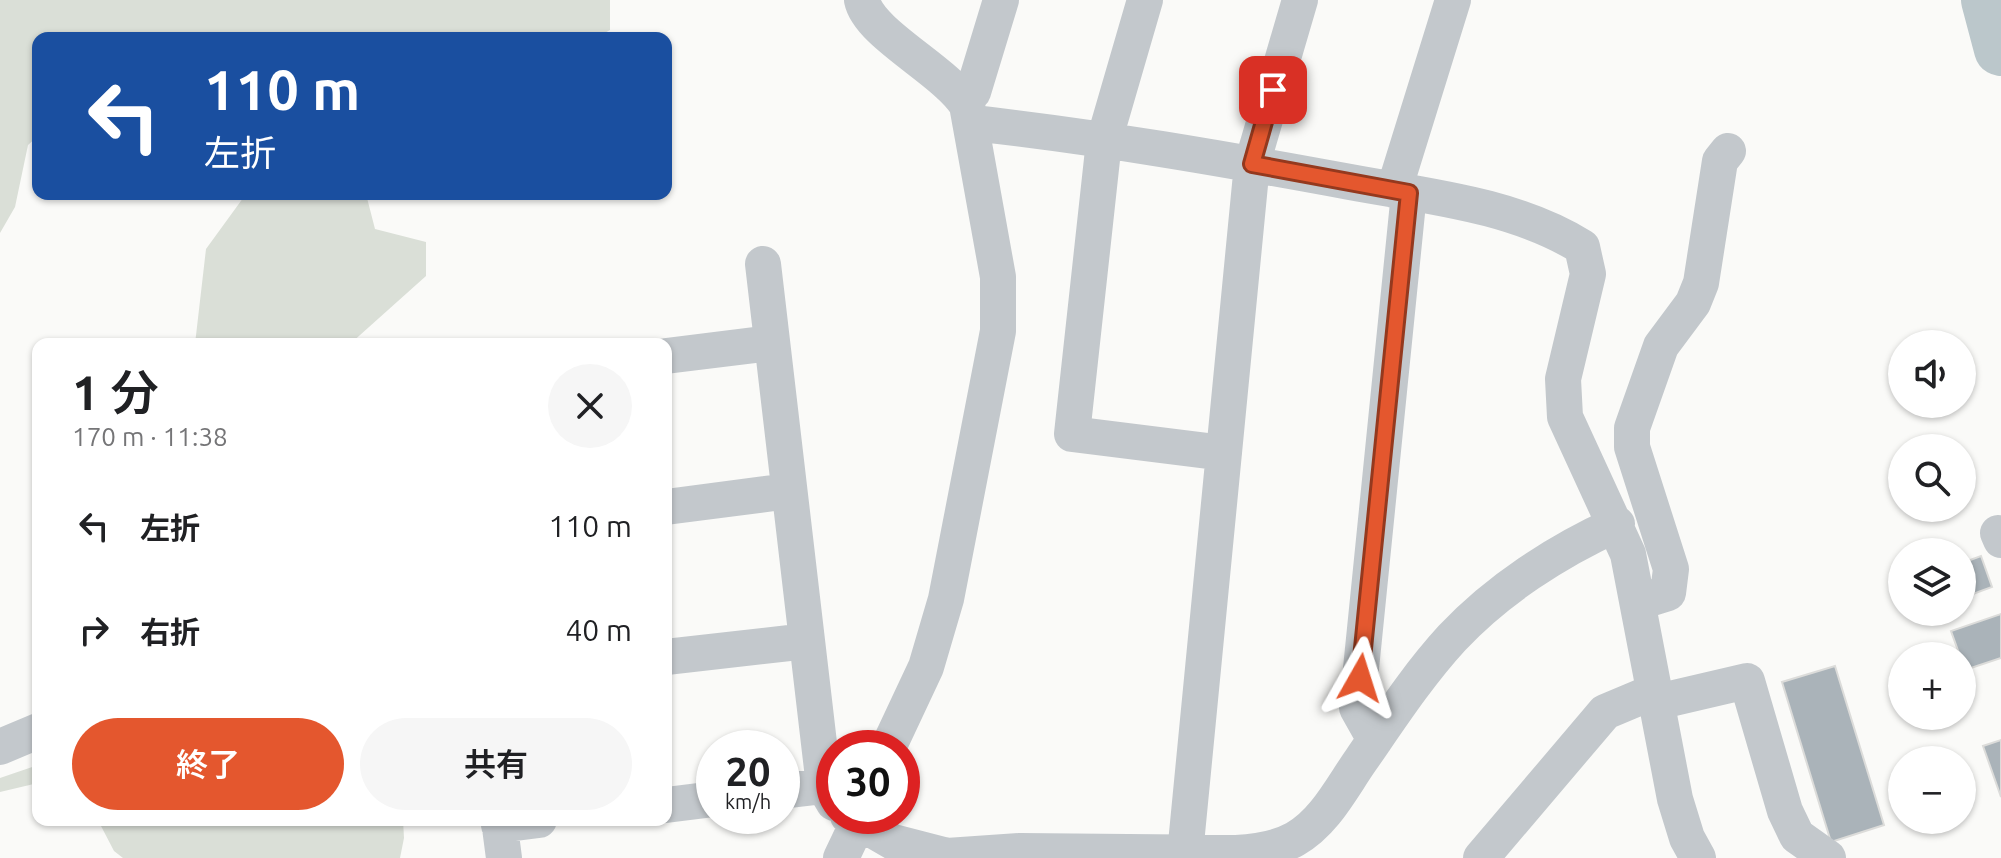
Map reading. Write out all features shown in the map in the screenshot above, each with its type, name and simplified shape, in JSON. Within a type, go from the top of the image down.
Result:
[{"type":"street","points":[[862,0],[872,20],[955,87],[968,112],[998,277],[998,331],[946,599],[926,667],[896,730]]},
{"type":"street","points":[[968,112],[1001,0]]},
{"type":"street","points":[[1145,0],[1104,141],[1072,434],[1224,453]]},
{"type":"street","points":[[1185,854],[1252,164],[1300,0]]},
{"type":"street","points":[[1375,740],[1357,708],[1402,192],[1453,0]]},
{"type":"street","points":[[968,112],[1104,141],[1455,201],[1560,233],[1582,247],[1588,274],[1563,379],[1565,417],[1617,524],[1628,554],[1675,799],[1687,838],[1698,858]]},
{"type":"street","points":[[1639,602],[1668,593],[1671,569],[1632,447],[1632,428],[1661,346],[1693,303],[1701,283],[1720,161],[1728,151]]},
{"type":"street","points":[[763,264],[807,641],[827,730]]},
{"type":"street","points":[[672,355],[772,343]]},
{"type":"street","points":[[672,506],[789,491]]},
{"type":"street","points":[[882,834],[893,842],[947,856],[1020,851],[1185,854],[1262,851],[1295,838],[1322,817],[1408,691],[1453,637],[1501,595],[1573,543],[1617,524]]},
{"type":"street","points":[[672,656],[807,641]]},
{"type":"street","points":[[1481,858],[1605,712],[1656,697],[1747,681],[1785,811],[1797,836],[1828,858]]},
{"type":"street","points":[[0,747],[32,734]]},
{"type":"street","points":[[672,804],[696,801]]},
{"type":"street","points":[[501,834],[523,826]]},
{"type":"street","points":[[841,858],[843,834]]},
{"type":"shaded area","points":[[0,0],[610,0],[610,30],[606,32],[32,32],[32,141],[28,145],[15,207],[0,233]]},
{"type":"shaded area","points":[[242,200],[368,200],[375,229],[426,242],[426,276],[357,338],[196,338],[206,249]]},
{"type":"shaded area","points":[[32,767],[32,784],[0,792],[0,778]]},
{"type":"shaded area","points":[[101,826],[403,826],[400,858],[123,858],[114,851]]},
{"type":"building","points":[[1981,556],[1992,587],[1976,593],[1976,558]]},
{"type":"building","points":[[2001,614],[2001,658],[1976,666],[1976,642],[1955,642],[1951,631],[1976,626],[1976,622]]},
{"type":"building","points":[[1835,666],[1884,825],[1831,842],[1782,682]]},
{"type":"building","points":[[2001,740],[2001,797],[1983,746]]},
{"type":"waterway","points":[[1988,0],[2001,49]]},
{"type":"route","points":[[1273,90],[1252,164],[1409,193],[1360,678]]}]
